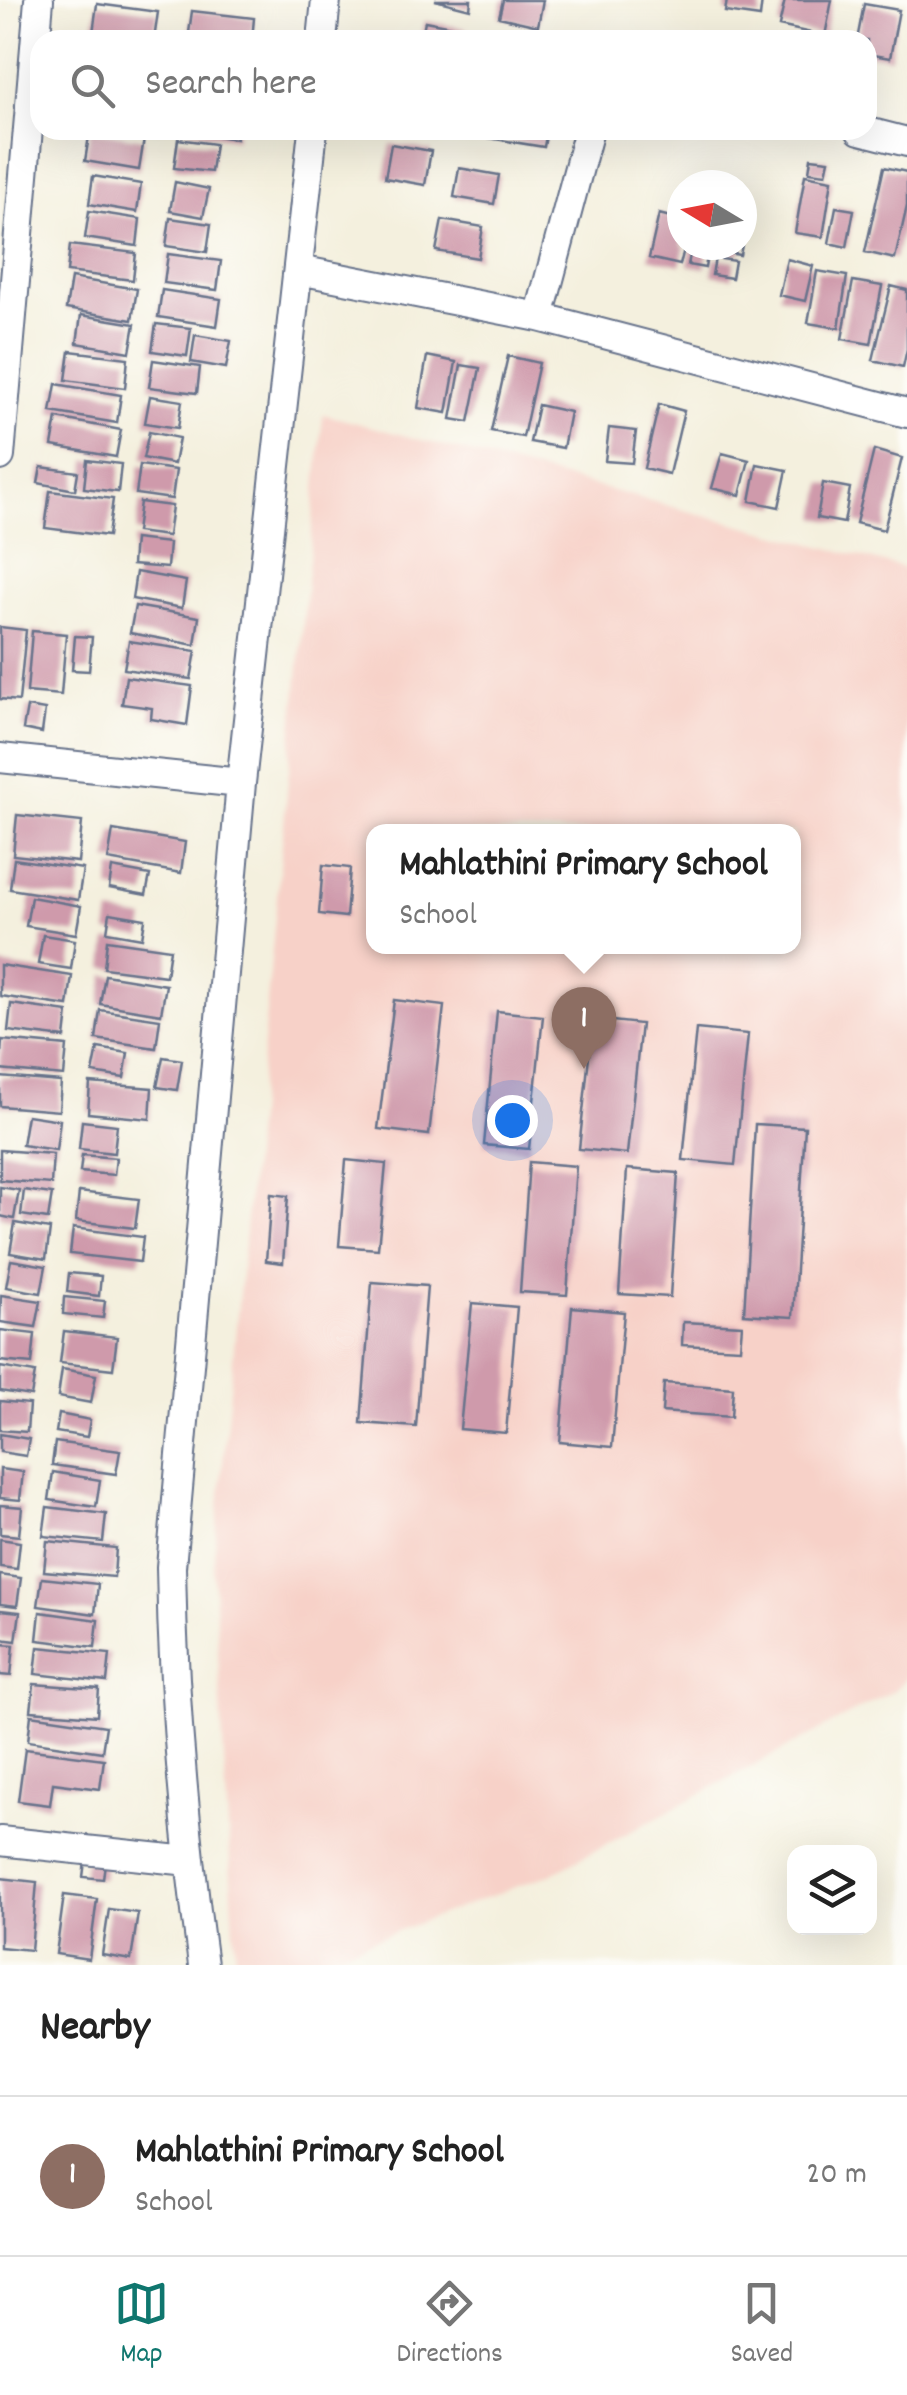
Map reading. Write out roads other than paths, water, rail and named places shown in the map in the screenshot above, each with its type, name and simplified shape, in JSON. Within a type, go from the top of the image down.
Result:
[{"type":"street","points":[[36,30],[39,0]]},
{"type":"street","points":[[323,30],[326,0]]},
{"type":"street","points":[[0,456],[30,105]]},
{"type":"street","points":[[877,134],[907,142]]},
{"type":"street","points":[[203,1965],[188,1861],[172,1624],[172,1567],[241,783],[312,140]]},
{"type":"street","points":[[539,316],[586,140]]},
{"type":"street","points":[[299,270],[539,316],[907,413]]},
{"type":"street","points":[[0,758],[241,783]]},
{"type":"street","points":[[0,1841],[188,1861]]},
{"type":"place","name":"Mahlathini Primary School","points":[[584,1069]]}]
